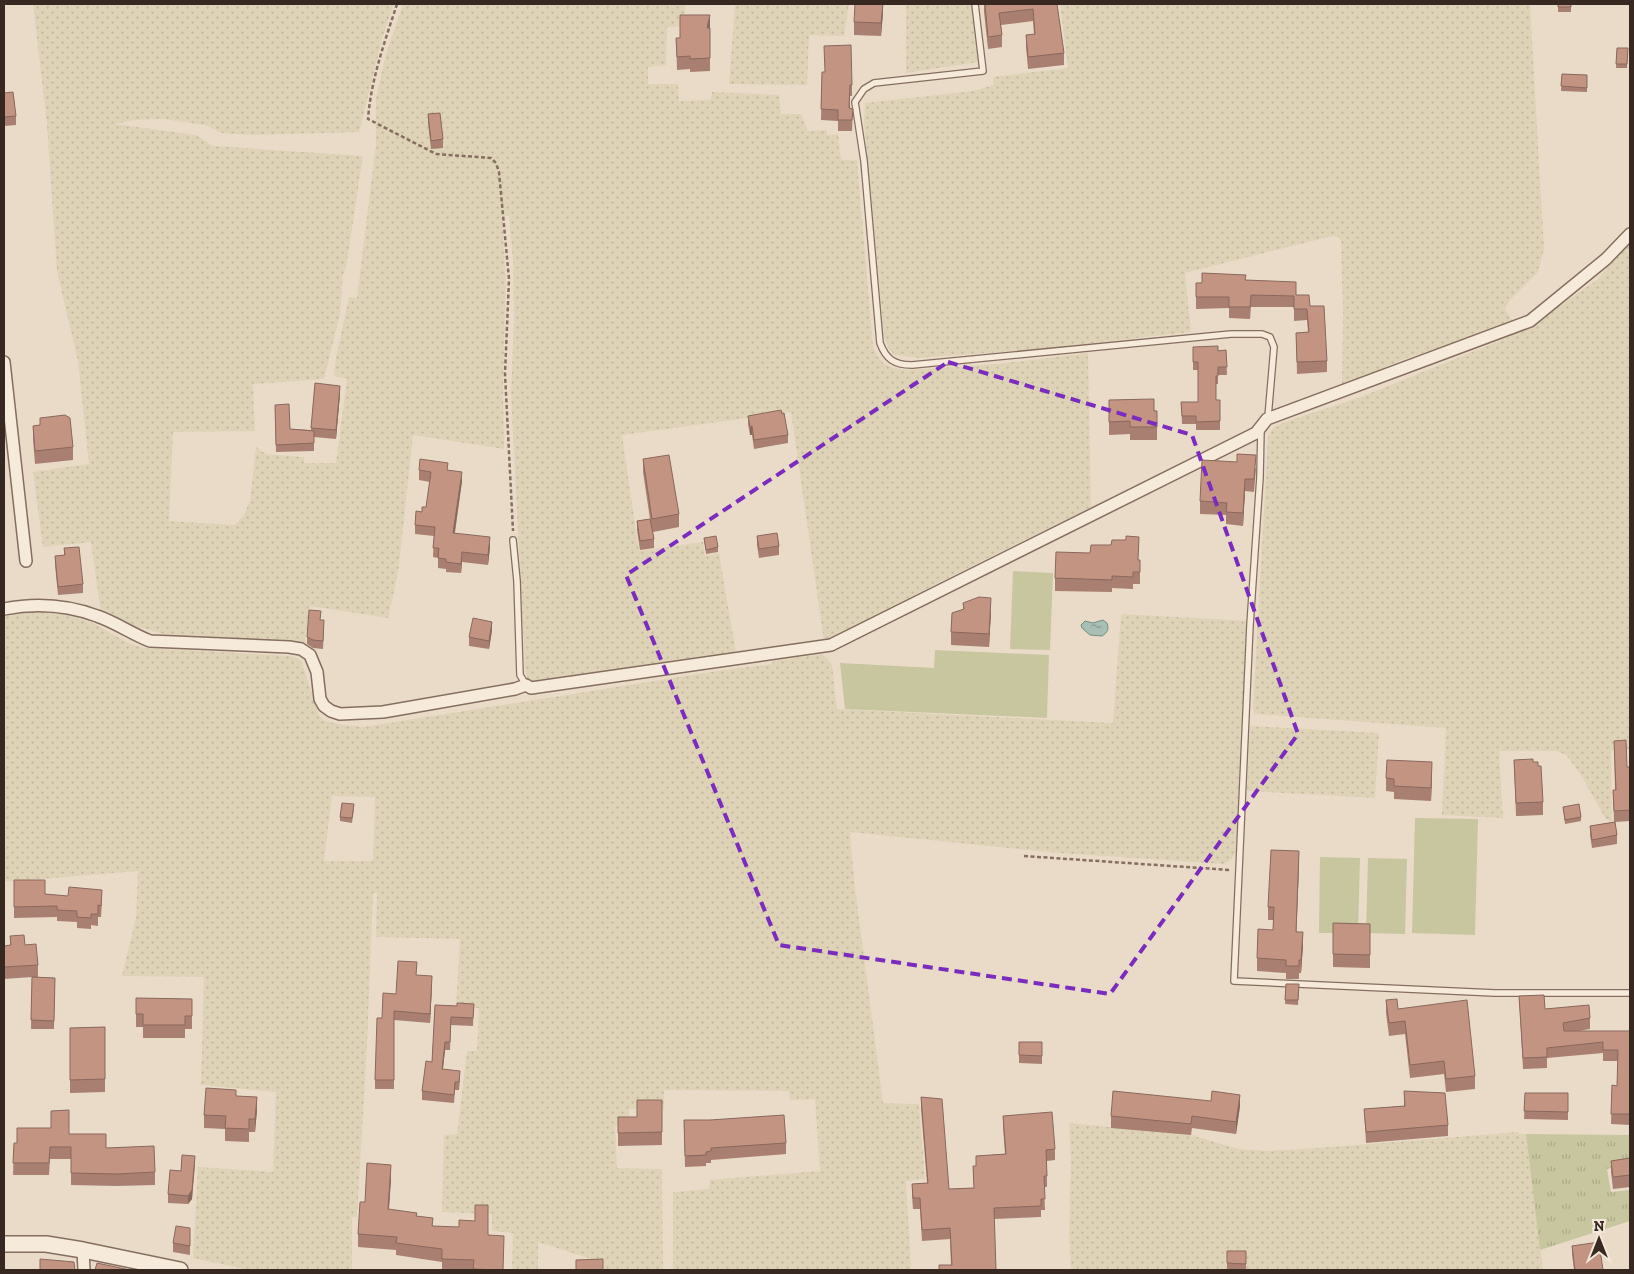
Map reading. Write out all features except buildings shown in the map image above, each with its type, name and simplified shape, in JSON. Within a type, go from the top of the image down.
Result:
[{"type":"street","points":[[4,609],[44,605],[70,609],[98,616],[150,641],[289,647],[301,650],[310,655],[317,672],[320,699],[324,706],[340,714],[383,712],[516,690],[526,685],[531,688],[831,645],[1256,433],[1264,423],[1530,321],[1606,259],[1630,234]]},
{"type":"street","points":[[4,362],[26,561]]},
{"type":"street","points":[[4,1244],[46,1244],[180,1270]]},
{"type":"street","points":[[83,1250],[84,1270]]},
{"type":"lane","points":[[975,4],[983,71],[874,84],[864,89],[855,102],[864,162],[880,343],[884,354],[902,365],[912,365],[1231,334],[1262,334],[1270,337],[1274,347],[1269,415],[1264,423],[1250,625],[1234,981],[1495,993],[1630,993]]},
{"type":"lane","points":[[513,540],[520,674],[526,685]]},
{"type":"path","points":[[398,4],[381,51],[370,99],[368,119],[436,154],[491,158],[496,163],[499,172],[509,279],[505,374],[513,540]]},
{"type":"path","points":[[1024,856],[1239,871]]},
{"type":"highlighted area","points":[[948,362],[1192,435],[1298,734],[1110,994],[779,945],[626,575]]},
{"type":"shaded area","points":[[33,4],[394,4],[383,36],[359,132],[252,135],[222,133],[205,125],[163,119],[134,120],[115,124],[196,135],[213,146],[363,156],[346,268],[343,274],[340,314],[324,379],[253,384],[255,431],[173,432],[169,521],[235,525],[244,515],[250,501],[256,447],[266,454],[304,457],[304,463],[336,463],[347,379],[334,376],[336,358],[349,297],[357,298],[376,144],[376,98],[386,54],[403,4],[685,4],[685,26],[667,27],[666,65],[648,67],[648,84],[678,84],[679,101],[711,100],[712,92],[779,95],[781,114],[801,114],[808,131],[827,130],[827,135],[838,134],[841,160],[857,160],[873,347],[884,364],[904,370],[926,369],[1006,363],[1088,353],[1091,507],[934,585],[827,643],[824,641],[791,412],[622,435],[639,551],[703,542],[705,556],[719,553],[736,653],[657,667],[533,684],[528,681],[525,669],[511,393],[514,322],[513,261],[509,216],[502,216],[506,284],[503,386],[504,449],[413,435],[398,573],[388,618],[310,606],[305,644],[175,637],[126,624],[101,614],[91,542],[43,547],[33,472],[89,464],[78,361],[57,271],[47,124]]},
{"type":"shaded area","points":[[735,4],[849,4],[844,36],[809,35],[807,85],[729,84]]},
{"type":"shaded area","points":[[906,4],[972,4],[978,62],[906,73]]},
{"type":"shaded area","points":[[1060,4],[1530,4],[1544,249],[1538,272],[1510,300],[1505,309],[1512,320],[1503,327],[1407,358],[1342,386],[1343,313],[1341,241],[1338,237],[1332,236],[1185,273],[1191,332],[1040,349],[919,358],[895,355],[889,349],[884,337],[864,124],[865,103],[973,91],[994,85],[993,77],[1068,68]]},
{"type":"shaded area","points":[[1630,242],[1630,750],[1611,750],[1612,822],[1605,818],[1581,775],[1566,755],[1557,751],[1499,751],[1503,818],[1442,815],[1446,728],[1255,714],[1253,709],[1268,437],[1273,428],[1285,422],[1361,397],[1509,337],[1546,316],[1598,279]]},
{"type":"shaded area","points":[[28,612],[69,615],[95,624],[128,643],[144,648],[291,656],[301,660],[319,715],[323,720],[342,725],[364,727],[772,664],[773,661],[822,654],[832,665],[837,709],[1113,723],[1121,614],[1249,621],[1236,852],[1231,860],[1224,864],[1059,853],[850,832],[854,880],[883,1103],[919,1104],[925,1179],[906,1181],[911,1270],[673,1270],[673,1192],[709,1189],[710,1180],[820,1171],[815,1099],[790,1100],[789,1091],[664,1090],[664,1109],[629,1109],[629,1125],[615,1126],[617,1168],[662,1169],[663,1270],[604,1270],[604,1263],[538,1242],[538,1270],[512,1270],[513,1233],[492,1231],[492,1214],[442,1212],[444,1135],[457,1134],[467,1051],[477,1051],[479,1008],[456,1007],[460,939],[376,937],[377,893],[373,893],[367,1045],[357,1217],[352,1217],[352,1270],[249,1270],[193,1258],[198,1167],[273,1172],[276,1092],[201,1085],[204,977],[122,976],[136,918],[138,871],[4,882],[4,616]],"holes":[[[332,796],[375,797],[373,861],[324,861]]]},
{"type":"shaded area","points":[[1250,726],[1379,733],[1375,798],[1247,791]]},
{"type":"shaded area","points":[[1069,1123],[1191,1135],[1239,1149],[1266,1151],[1519,1132],[1519,1134],[1526,1134],[1543,1270],[1071,1270],[1069,1236],[1071,1158]]},
{"type":"green space","points":[[1013,571],[1053,573],[1050,650],[1010,649]]},
{"type":"green space","points":[[935,650],[1049,655],[1047,718],[845,709],[840,663],[934,668]]},
{"type":"green space","points":[[1415,818],[1478,819],[1475,935],[1412,933]]},
{"type":"green space","points":[[1320,857],[1360,858],[1358,933],[1319,933]]},
{"type":"green space","points":[[1368,858],[1407,859],[1405,934],[1366,933]]},
{"type":"green space","points":[[1526,1134],[1630,1135],[1630,1164],[1607,1169],[1611,1192],[1630,1190],[1630,1221],[1540,1250]]},
{"type":"water","points":[[1103,620],[1107,623],[1108,629],[1102,636],[1090,635],[1081,625],[1085,621],[1093,623]]}]
